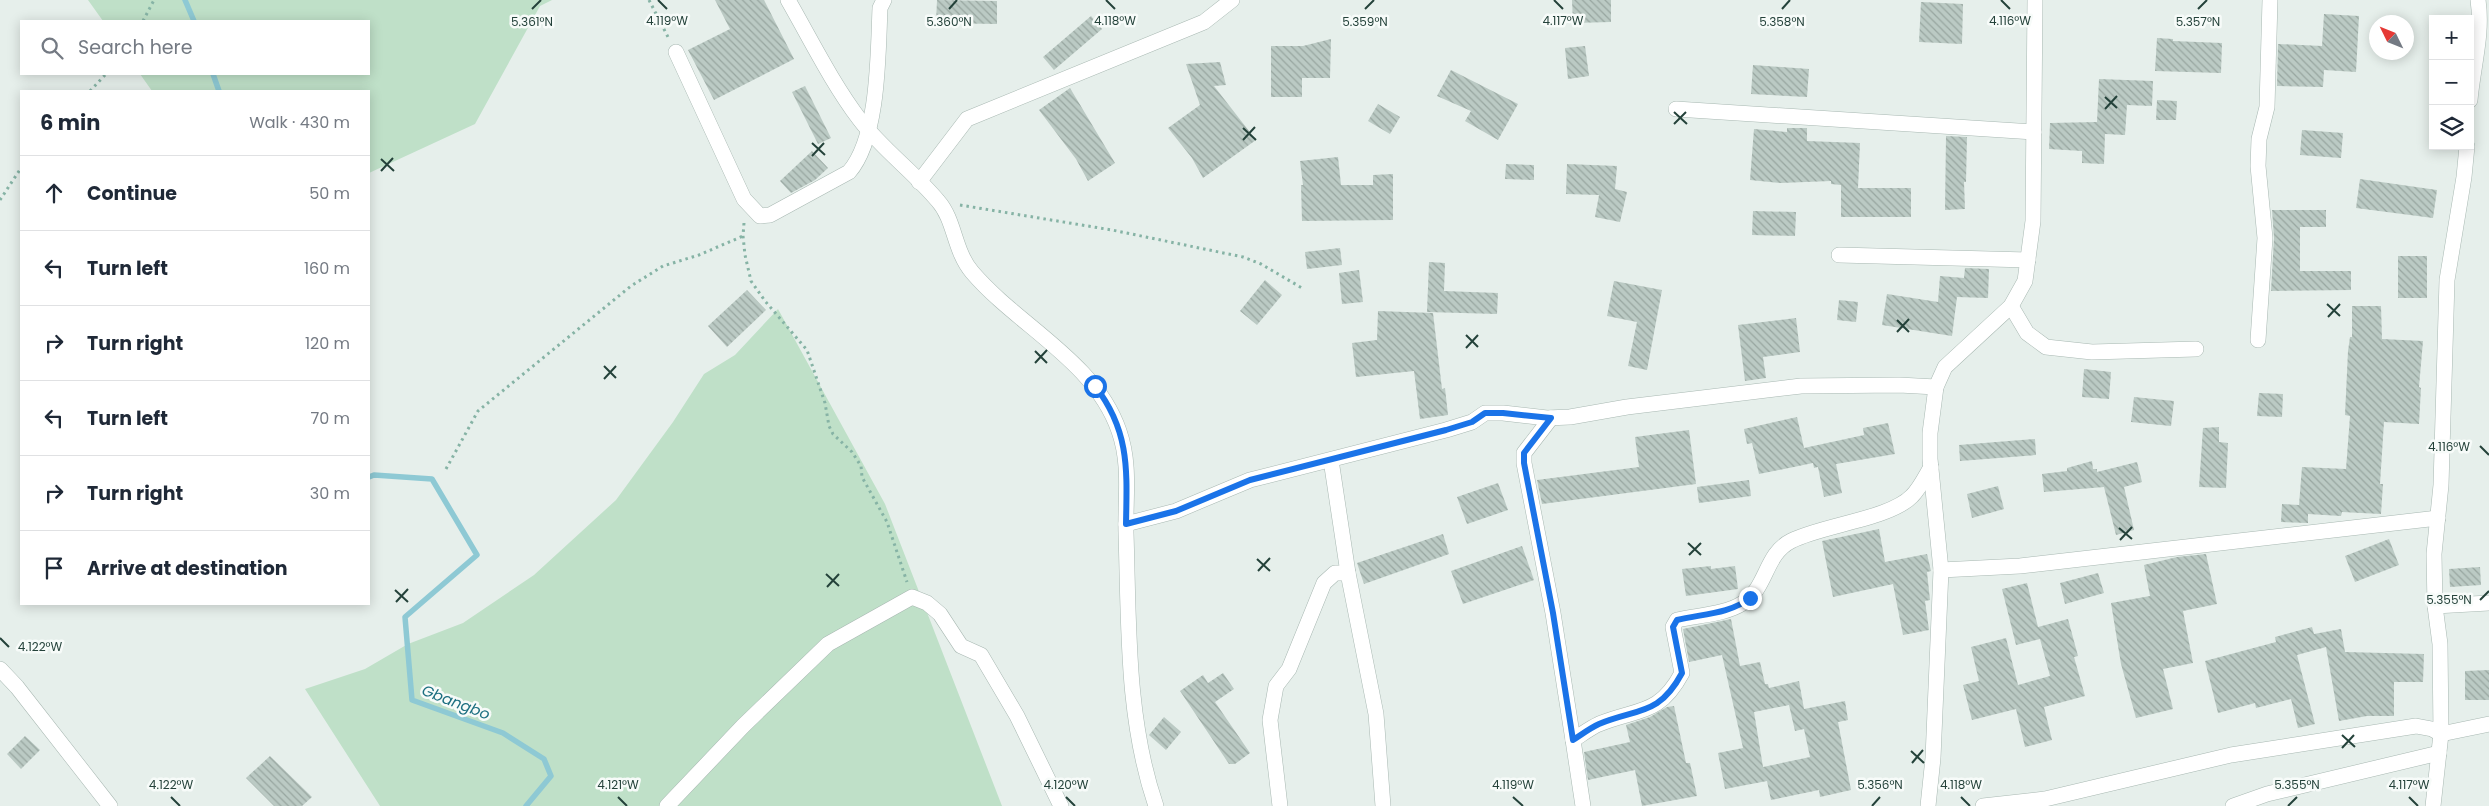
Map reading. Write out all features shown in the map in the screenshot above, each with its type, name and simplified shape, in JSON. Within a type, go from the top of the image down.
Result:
[{"type":"street","points":[[788,0],[829,72],[869,130],[940,202],[957,248],[970,270],[992,293],[1066,358],[1106,400],[1119,431],[1127,462],[1126,524],[1129,626],[1135,707],[1146,776],[1156,806]]},
{"type":"street","points":[[676,52],[744,199],[760,216],[770,215],[849,172],[859,161],[869,130],[880,8],[884,0]]},
{"type":"street","points":[[919,182],[966,119],[1204,22],[1232,0]]},
{"type":"street","points":[[1928,806],[1933,758],[1941,570],[1931,467],[1930,433],[1936,387],[1945,367],[2010,306],[2025,281],[2033,221],[2035,0]]},
{"type":"street","points":[[2258,340],[2265,238],[2258,166],[2259,139],[2267,107],[2270,0]]},
{"type":"street","points":[[2474,64],[2481,28],[2478,0]]},
{"type":"street","points":[[1676,109],[2034,132]]},
{"type":"street","points":[[2433,806],[2441,734],[2440,644],[2435,606],[2434,554],[2441,485],[2447,280],[2467,150]]},
{"type":"street","points":[[1840,254],[2028,260]]},
{"type":"street","points":[[2010,306],[2027,333],[2046,347],[2092,352],[2196,349]]},
{"type":"street","points":[[1126,524],[1176,511],[1250,480],[1446,430],[1472,422],[1485,413],[1551,418],[1801,386],[1899,385],[1936,387]]},
{"type":"street","points":[[1551,418],[1524,453],[1524,463],[1553,613],[1583,806]]},
{"type":"street","points":[[1331,460],[1348,573],[1376,714],[1383,806]]},
{"type":"street","points":[[1573,740],[1599,724],[1637,712],[1666,699],[1682,673],[1673,627],[1677,620],[1712,614],[1742,604],[1756,588],[1771,559],[1778,550],[1790,541],[1900,504],[1911,497],[1931,467]]},
{"type":"street","points":[[1941,570],[2020,566],[2438,518]]},
{"type":"street","points":[[1280,806],[1270,720],[1276,686],[1289,669],[1324,583],[1335,573],[1348,573]]},
{"type":"street","points":[[667,806],[744,726],[828,644],[912,596],[927,603],[940,614],[961,646],[981,655],[1017,716],[1061,806]]},
{"type":"street","points":[[2435,606],[2489,603]]},
{"type":"street","points":[[0,670],[17,687],[110,806]]},
{"type":"street","points":[[1983,806],[2045,799],[2231,754],[2416,726],[2432,729],[2441,734],[2489,724]]},
{"type":"street","points":[[2233,806],[2267,794],[2438,753]]},
{"type":"path","points":[[144,20],[154,0]]},
{"type":"path","points":[[649,0],[676,52]]},
{"type":"path","points":[[91,90],[105,75]]},
{"type":"path","points":[[0,200],[20,170]]},
{"type":"path","points":[[744,199],[743,236],[751,281],[765,302],[807,350],[825,403],[829,426],[833,434],[852,452],[861,466],[862,477],[887,522],[912,596]]},
{"type":"path","points":[[940,202],[1112,230],[1243,257],[1261,264],[1302,288]]},
{"type":"path","points":[[446,469],[478,411],[632,286],[663,266],[699,255],[743,236]]},
{"type":"green space","points":[[88,0],[552,0],[540,6],[475,124],[370,173],[370,90],[151,90],[141,75],[370,75],[370,20],[102,20]]},
{"type":"green space","points":[[778,309],[885,504],[1002,806],[380,806],[305,689],[365,669],[408,644],[463,623],[534,575],[616,500],[673,422],[704,374],[735,355]]},
{"type":"building","points":[[715,0],[764,0],[794,59],[714,100],[688,50],[730,29]]},
{"type":"building","points":[[937,0],[997,1],[997,24],[936,23]]},
{"type":"building","points":[[1572,0],[1611,0],[1611,22],[1573,23]]},
{"type":"building","points":[[1921,2],[1963,4],[1962,44],[1919,42]]},
{"type":"building","points":[[2324,14],[2359,16],[2356,72],[2324,70],[2323,87],[2277,86],[2278,44],[2322,46]]},
{"type":"building","points":[[1091,16],[1102,29],[1054,70],[1043,57]]},
{"type":"building","points":[[2157,38],[2173,39],[2173,41],[2222,43],[2221,73],[2155,71]]},
{"type":"building","points":[[1331,39],[1330,78],[1302,78],[1302,97],[1271,97],[1271,46],[1303,46]]},
{"type":"building","points":[[1585,46],[1589,76],[1568,79],[1565,48]]},
{"type":"building","points":[[1220,62],[1226,85],[1214,86],[1256,140],[1203,178],[1192,158],[1168,128],[1200,105],[1186,64]]},
{"type":"building","points":[[1753,65],[1809,69],[1807,97],[1751,94]]},
{"type":"building","points":[[1451,70],[1518,104],[1498,140],[1465,121],[1471,111],[1437,96]]},
{"type":"building","points":[[2099,79],[2153,81],[2152,106],[2127,105],[2125,135],[2105,134],[2104,164],[2082,163],[2082,151],[2049,149],[2050,123],[2097,122]]},
{"type":"building","points":[[805,86],[831,138],[818,144],[792,92]]},
{"type":"building","points":[[1070,88],[1115,163],[1088,181],[1076,159],[1039,110]]},
{"type":"building","points":[[2157,100],[2177,101],[2176,120],[2156,120]]},
{"type":"building","points":[[1378,104],[1400,117],[1390,134],[1368,121]]},
{"type":"building","points":[[1787,128],[1807,128],[1807,141],[1860,143],[1858,188],[1911,188],[1911,217],[1841,217],[1841,185],[1831,184],[1831,181],[1780,183],[1750,180],[1754,129],[1787,132]]},
{"type":"building","points":[[2302,130],[2343,133],[2341,158],[2300,155]]},
{"type":"building","points":[[1946,136],[1967,137],[1966,182],[1964,182],[1965,209],[1945,210]]},
{"type":"building","points":[[812,151],[828,168],[815,180],[791,193],[780,181]]},
{"type":"building","points":[[1338,157],[1341,185],[1373,185],[1373,175],[1393,174],[1393,220],[1302,221],[1301,185],[1303,185],[1300,161]]},
{"type":"building","points":[[1506,164],[1534,165],[1534,180],[1505,179]]},
{"type":"building","points":[[1567,164],[1617,166],[1615,189],[1627,192],[1620,222],[1595,217],[1599,195],[1566,194]]},
{"type":"building","points":[[2360,179],[2437,190],[2433,218],[2356,208]]},
{"type":"building","points":[[2272,210],[2326,210],[2326,227],[2300,227],[2300,271],[2351,271],[2351,290],[2271,291],[2274,238]]},
{"type":"building","points":[[1753,211],[1796,212],[1795,236],[1752,235]]},
{"type":"building","points":[[1340,248],[1342,265],[1307,269],[1305,252]]},
{"type":"building","points":[[2398,256],[2427,256],[2427,298],[2398,298]]},
{"type":"building","points":[[1429,262],[1445,263],[1444,291],[1498,293],[1497,314],[1427,312]]},
{"type":"building","points":[[1965,268],[1989,269],[1988,298],[1957,297],[1952,336],[1882,325],[1887,294],[1938,302],[1940,276],[1964,278]]},
{"type":"building","points":[[1359,270],[1363,302],[1342,304],[1339,273]]},
{"type":"building","points":[[1265,280],[1282,295],[1257,325],[1240,311]]},
{"type":"building","points":[[1614,281],[1662,290],[1647,370],[1628,366],[1637,322],[1607,316]]},
{"type":"building","points":[[747,290],[766,310],[727,347],[708,326]]},
{"type":"building","points":[[1839,300],[1858,302],[1856,322],[1837,320]]},
{"type":"building","points":[[2352,306],[2381,306],[2382,339],[2423,341],[2419,387],[2421,388],[2419,424],[2384,422],[2380,484],[2383,484],[2381,514],[2342,512],[2341,516],[2308,514],[2308,523],[2281,522],[2282,504],[2299,505],[2302,467],[2346,469],[2350,416],[2345,415],[2348,351],[2350,337],[2352,337]]},
{"type":"building","points":[[1378,311],[1433,313],[1442,389],[1445,388],[1448,415],[1420,419],[1414,371],[1356,377],[1352,343],[1377,340]]},
{"type":"building","points":[[1796,318],[1800,352],[1763,357],[1766,378],[1745,381],[1738,325]]},
{"type":"building","points":[[2084,369],[2111,372],[2109,399],[2082,397]]},
{"type":"building","points":[[2259,393],[2283,394],[2282,417],[2257,416]]},
{"type":"building","points":[[2134,397],[2174,401],[2171,426],[2131,422]]},
{"type":"building","points":[[1797,417],[1804,448],[1864,435],[1863,428],[1888,423],[1895,454],[1836,464],[1842,493],[1824,497],[1818,467],[1814,468],[1813,463],[1759,474],[1752,443],[1747,444],[1744,429]]},
{"type":"building","points":[[2219,427],[2219,442],[2228,443],[2226,488],[2199,487],[2203,428]]},
{"type":"building","points":[[1689,430],[1696,484],[1542,504],[1537,480],[1639,467],[1635,437]]},
{"type":"building","points":[[2035,439],[2036,455],[1960,461],[1959,445]]},
{"type":"building","points":[[2092,461],[2093,469],[2097,469],[2097,472],[2137,462],[2142,482],[2124,487],[2134,530],[2116,535],[2104,487],[2044,492],[2042,474],[2067,471],[2067,468]]},
{"type":"building","points":[[1749,480],[1751,496],[1699,503],[1697,487]]},
{"type":"building","points":[[1498,483],[1508,510],[1467,524],[1457,497]]},
{"type":"building","points":[[1998,486],[2004,509],[1972,518],[1967,494]]},
{"type":"building","points":[[1879,529],[1885,562],[1927,554],[1931,571],[1927,572],[1930,600],[1925,601],[1929,630],[1903,635],[1893,584],[1833,597],[1822,541]]},
{"type":"building","points":[[1443,534],[1449,554],[1364,584],[1357,563]]},
{"type":"building","points":[[2389,539],[2399,565],[2355,582],[2345,556]]},
{"type":"building","points":[[1522,546],[1534,580],[1463,604],[1451,571]]},
{"type":"building","points":[[2206,554],[2217,604],[2183,611],[2193,663],[2163,669],[2173,709],[2136,718],[2121,664],[2111,603],[2150,596],[2144,565],[2177,557]]},
{"type":"building","points":[[1711,566],[1711,569],[1735,566],[1738,589],[1686,596],[1682,569]]},
{"type":"building","points":[[2480,567],[2481,585],[2450,587],[2449,569]]},
{"type":"building","points":[[2098,573],[2104,593],[2065,604],[2060,583]]},
{"type":"building","points":[[2027,583],[2038,627],[2068,619],[2078,656],[2074,657],[2085,696],[2044,707],[2052,740],[2025,747],[2016,709],[1972,720],[1963,685],[1979,681],[1971,647],[2006,638],[2018,685],[2050,676],[2040,639],[2016,645],[2002,589]]},
{"type":"building","points":[[1731,619],[1740,666],[1760,662],[1765,684],[1768,684],[1769,688],[1799,681],[1804,709],[1845,701],[1848,720],[1838,722],[1851,790],[1820,797],[1819,790],[1771,800],[1767,781],[1725,789],[1718,753],[1743,748],[1722,655],[1689,662],[1683,629]],"holes":[[[1789,705],[1795,731],[1804,729],[1810,757],[1763,767],[1754,712]]]},
{"type":"building","points":[[2312,627],[2314,634],[2341,629],[2345,652],[2424,654],[2423,682],[2394,682],[2394,716],[2367,716],[2339,721],[2326,647],[2297,655],[2315,724],[2298,728],[2291,699],[2256,708],[2255,703],[2218,713],[2205,661],[2276,642],[2275,637]]},
{"type":"building","points":[[2489,670],[2489,700],[2465,700],[2465,671]]},
{"type":"building","points":[[1223,673],[1234,689],[1215,702],[1250,753],[1235,764],[1229,764],[1180,691],[1203,675],[1208,683]]},
{"type":"building","points":[[1674,706],[1686,763],[1690,763],[1697,796],[1642,806],[1635,770],[1588,780],[1584,752],[1630,742],[1626,725],[1650,717],[1667,707]]},
{"type":"building","points":[[1164,717],[1181,732],[1166,750],[1149,735]]},
{"type":"building","points":[[25,736],[40,750],[21,769],[7,754]]},
{"type":"building","points":[[270,756],[312,797],[302,806],[274,806],[246,778]]},
{"type":"waterway","name":"Gbangbo","points":[[185,0],[194,20]]},
{"type":"waterway","name":"Gbangbo","points":[[213,75],[219,90]]},
{"type":"waterway","name":"Gbangbo","points":[[370,477],[374,475],[432,479],[477,555],[405,617],[412,700],[503,733],[544,759],[551,776],[526,806]]},
{"type":"route","points":[[1095,386],[1106,400],[1119,431],[1127,462],[1126,524],[1176,511],[1250,480],[1446,430],[1472,422],[1485,413],[1551,418],[1524,453],[1524,463],[1553,613],[1573,740],[1599,724],[1621,718],[1666,699],[1682,673],[1673,627],[1677,620],[1712,614],[1742,604],[1750,598]]}]
